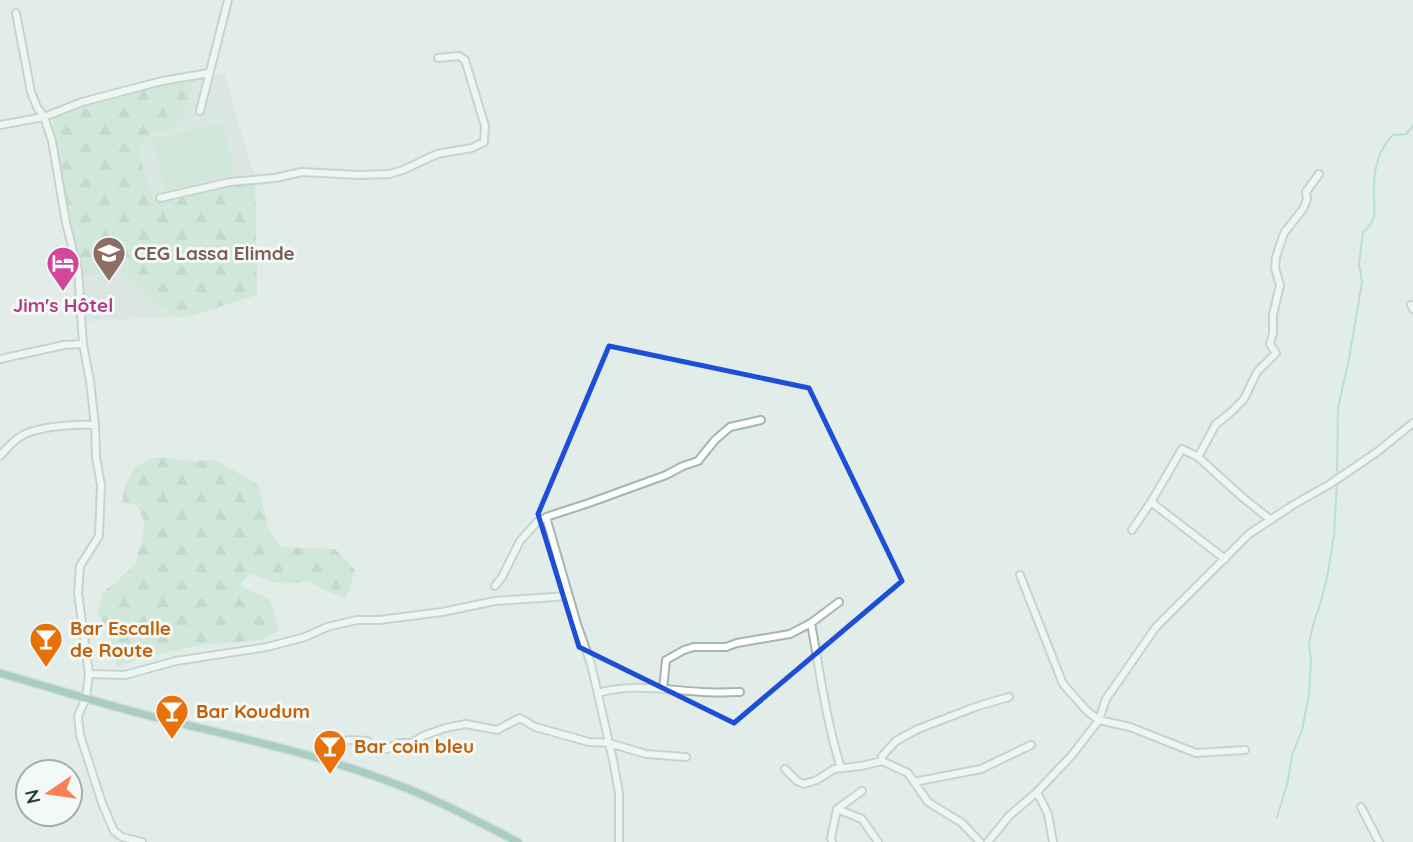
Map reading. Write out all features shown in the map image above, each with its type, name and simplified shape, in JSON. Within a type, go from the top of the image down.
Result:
[{"type":"main road","points":[[0,673],[368,774],[429,797],[518,842]]},
{"type":"street","points":[[200,111],[228,0]]},
{"type":"street","points":[[16,13],[31,92],[44,117],[52,141],[66,223],[78,270],[83,344],[101,485],[99,536],[80,566],[78,593],[89,674],[86,698],[78,716],[80,736],[114,831],[122,837],[142,842]]},
{"type":"street","points":[[160,198],[230,182],[275,178],[302,172],[389,174],[437,154],[471,148],[484,142],[485,126],[465,60],[459,56],[438,58]]},
{"type":"street","points":[[0,125],[44,117],[82,102],[162,81],[209,73]]},
{"type":"street","points":[[1198,457],[1216,424],[1244,399],[1257,372],[1276,353],[1270,344],[1280,285],[1275,268],[1276,257],[1284,233],[1303,209],[1307,199],[1306,192],[1319,174]]},
{"type":"street","points":[[0,359],[64,345],[83,344]]},
{"type":"street","points":[[495,586],[520,541],[537,522],[698,461],[730,427],[761,420]]},
{"type":"street","points":[[991,841],[1009,817],[1072,755],[1099,720],[1106,699],[1156,627],[1249,534],[1377,452],[1413,423]]},
{"type":"street","points":[[0,456],[29,432],[95,425]]},
{"type":"street","points":[[1132,530],[1182,449],[1198,457],[1271,520]]},
{"type":"street","points":[[1151,502],[1225,559]]},
{"type":"street","points":[[546,517],[598,693],[619,793],[619,842]]},
{"type":"street","points":[[1020,575],[1063,684],[1087,711],[1099,720],[1130,727],[1196,752],[1245,750]]},
{"type":"street","points":[[89,674],[125,674],[176,661],[267,647],[357,620],[442,612],[495,601],[569,596]]},
{"type":"street","points":[[663,689],[666,660],[684,650],[702,646],[726,646],[790,634],[811,623],[839,602]]},
{"type":"street","points":[[811,623],[829,722],[841,768]]},
{"type":"street","points":[[598,693],[622,689],[740,692]]},
{"type":"street","points":[[882,761],[881,756],[896,741],[918,729],[1009,697]]},
{"type":"street","points":[[348,740],[368,741],[372,750],[387,749],[399,743],[412,743],[445,728],[466,724],[497,730],[520,718],[535,727],[589,742],[609,743],[646,754],[686,757]]},
{"type":"street","points":[[914,782],[981,769],[1031,745]]},
{"type":"street","points":[[785,769],[797,781],[811,783],[834,769],[882,761],[908,773],[928,802],[961,823],[980,842]]},
{"type":"street","points":[[832,842],[837,808],[862,791]]},
{"type":"street","points":[[1037,792],[1048,814],[1053,842]]},
{"type":"street","points":[[1361,807],[1379,842]]},
{"type":"street","points":[[837,808],[862,819],[878,842]]},
{"type":"highlighted area","points":[[609,346],[809,388],[902,581],[734,723],[579,647],[538,514]]},
{"type":"shaded area","points":[[224,73],[255,178],[257,295],[187,317],[86,321],[81,274],[52,119],[135,91]]},
{"type":"green space","points":[[193,79],[186,108],[178,121],[167,130],[149,133],[142,142],[139,156],[153,201],[188,196],[255,178],[257,295],[187,317],[172,315],[139,289],[122,271],[108,269],[94,274],[81,274],[52,119],[81,106]]},
{"type":"green space","points":[[222,122],[235,173],[166,191],[153,139]]},
{"type":"green space","points":[[157,457],[192,461],[216,460],[258,485],[268,527],[280,547],[335,549],[355,570],[346,598],[308,581],[279,583],[250,574],[240,584],[270,599],[279,631],[261,640],[201,645],[142,658],[117,667],[110,639],[98,612],[103,592],[136,563],[145,523],[137,505],[122,503],[125,486],[136,466]]},
{"type":"waterway","points":[[1337,475],[1338,408],[1362,282],[1359,264],[1363,232],[1374,217],[1374,179],[1377,165],[1381,152],[1393,135],[1406,134],[1413,126]]},
{"type":"waterway","points":[[1277,817],[1292,756],[1302,730],[1309,695],[1309,643],[1327,578],[1334,535],[1337,484]]},
{"type":"place","name":"CEG Lassa Elimde","points":[[109,283]]},
{"type":"place","name":"Jim's Hôtel","points":[[63,293]]},
{"type":"place","name":"Bar Escalle de Route","points":[[46,669]]},
{"type":"place","name":"Bar Koudum","points":[[172,741]]},
{"type":"place","name":"Bar coin bleu","points":[[330,776]]}]
